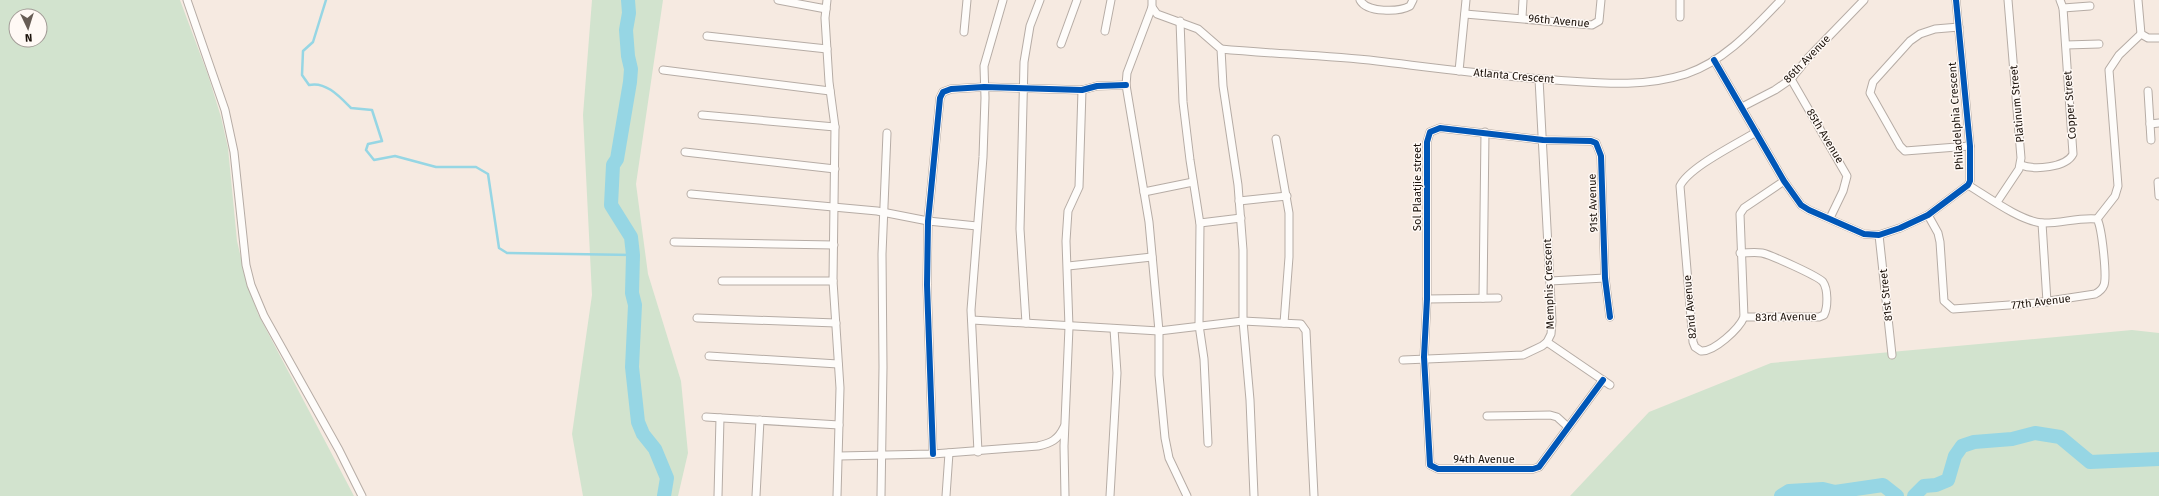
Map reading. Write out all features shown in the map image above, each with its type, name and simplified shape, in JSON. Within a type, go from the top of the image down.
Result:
[{"type":"street","points":[[187,0],[226,117],[234,152],[246,265],[251,285],[264,316],[339,450],[362,496]]},
{"type":"street","points":[[778,0],[826,9]]},
{"type":"street","points":[[827,0],[827,49],[835,127],[833,282],[838,364],[839,456],[837,496]]},
{"type":"street","points":[[964,32],[967,0]]},
{"type":"street","points":[[978,452],[972,320],[982,157],[984,66],[1003,0]]},
{"type":"street","points":[[1026,323],[1020,229],[1024,62],[1028,36],[1040,0]]},
{"type":"street","points":[[1061,44],[1077,0]]},
{"type":"street","points":[[1105,31],[1111,0]]},
{"type":"street","points":[[1360,0],[1366,7],[1404,9],[1410,6],[1413,0]]},
{"type":"street","points":[[1459,71],[1466,0]]},
{"type":"street","name":"96th Avenue","points":[[1522,17],[1523,0]]},
{"type":"street","name":"96th Avenue","points":[[1465,14],[1522,17],[1592,25],[1599,21],[1601,0]]},
{"type":"street","points":[[1680,0],[1680,18]]},
{"type":"street","name":"Atlanta Crescent","points":[[1220,49],[1365,60],[1539,79],[1622,84],[1645,83],[1687,73],[1714,60],[1743,39],[1781,0]]},
{"type":"street","name":"86th Avenue","points":[[1742,107],[1775,90],[1791,79],[1864,0]]},
{"type":"street","name":"Philadelphia Crescent","points":[[1714,60],[1784,181],[1801,205],[1864,234],[1880,235],[1900,228],[1928,215],[1968,186],[1970,181],[1970,146],[1956,0]]},
{"type":"street","name":"Platinum Street","points":[[2008,0],[2021,144],[2021,165]]},
{"type":"street","name":"Copper Street","points":[[2021,165],[2034,167],[2064,164],[2070,160],[2073,154],[2063,8],[2060,0]]},
{"type":"street","points":[[2138,0],[2141,34]]},
{"type":"street","points":[[1152,4],[1157,14],[1180,21],[1198,29],[1220,49],[1223,86],[1239,202],[1243,250],[1243,321],[1250,400],[1254,496]]},
{"type":"street","points":[[1152,4],[1127,73],[1126,85],[1144,192],[1152,257],[1159,331],[1159,375],[1165,438],[1169,458],[1187,496]]},
{"type":"street","points":[[2063,8],[2090,6]]},
{"type":"street","points":[[1180,21],[1183,95],[1193,182],[1200,223],[1199,325],[1204,359],[1208,443]]},
{"type":"street","points":[[1958,27],[1935,29],[1920,34],[1910,41],[1873,82],[1870,93],[1900,146],[1905,151],[1970,146]]},
{"type":"street","points":[[2141,34],[2148,38],[2159,38]]},
{"type":"street","points":[[1968,186],[2019,216],[2042,223],[2074,219],[2097,219],[2115,196],[2118,186],[2109,70],[2119,55],[2141,34]]},
{"type":"street","points":[[707,36],[827,49]]},
{"type":"street","points":[[2066,46],[2099,44]]},
{"type":"street","points":[[663,70],[830,90]]},
{"type":"street","name":"Memphis Crescent","points":[[1403,360],[1424,357],[1523,355],[1542,346],[1547,342],[1551,334],[1552,321],[1539,79]]},
{"type":"street","name":"85th Avenue","points":[[1791,79],[1847,176],[1843,191],[1830,218]]},
{"type":"street","points":[[934,454],[927,285],[928,221],[940,98],[943,92],[951,89],[984,87],[1082,90],[1097,86],[1126,85]]},
{"type":"street","points":[[1065,496],[1065,425],[1069,327],[1066,241],[1068,211],[1079,187],[1082,90]]},
{"type":"street","points":[[2148,91],[2151,140]]},
{"type":"street","points":[[702,115],[835,127]]},
{"type":"street","points":[[2150,124],[2159,123]]},
{"type":"street","name":"Sol Plaatjie street","points":[[1424,357],[1427,299],[1428,137],[1435,129],[1440,128],[1485,132],[1543,140]]},
{"type":"street","points":[[1483,298],[1485,132]]},
{"type":"street","name":"82nd Avenue","points":[[1744,318],[1741,325],[1712,350],[1701,351],[1695,347],[1693,342],[1680,186],[1684,179],[1695,170],[1756,132]]},
{"type":"street","points":[[880,496],[882,455],[882,254],[885,213],[887,133]]},
{"type":"street","points":[[1276,140],[1289,213],[1289,257],[1284,323]]},
{"type":"street","name":"91st Avenue","points":[[1543,140],[1591,141],[1598,146],[1601,156],[1605,278],[1610,317]]},
{"type":"street","points":[[685,152],[835,169]]},
{"type":"street","points":[[1997,202],[2021,165]]},
{"type":"street","points":[[1744,318],[1740,253],[1740,214],[1744,208],[1784,181]]},
{"type":"street","points":[[1144,192],[1193,182]]},
{"type":"street","points":[[2158,182],[2159,196]]},
{"type":"street","points":[[691,194],[885,213],[928,221],[977,226]]},
{"type":"street","points":[[1239,202],[1287,196]]},
{"type":"street","name":"77th Avenue","points":[[1928,215],[1935,226],[1940,242],[1944,301],[1947,306],[1959,310],[2047,302],[2095,294],[2101,290],[2104,284],[2101,230],[2097,219]]},
{"type":"street","points":[[1200,223],[1240,218]]},
{"type":"street","points":[[2042,223],[2047,302]]},
{"type":"street","name":"81st Street","points":[[1880,235],[1892,355]]},
{"type":"street","points":[[674,242],[834,245]]},
{"type":"street","name":"83rd Avenue","points":[[1740,253],[1763,254],[1772,257],[1820,278],[1826,288],[1826,311],[1824,315],[1819,317],[1744,318]]},
{"type":"street","points":[[1068,266],[1152,257]]},
{"type":"street","points":[[1550,281],[1605,278]]},
{"type":"street","points":[[722,281],[833,282]]},
{"type":"street","points":[[1427,299],[1498,298]]},
{"type":"street","points":[[697,318],[836,323]]},
{"type":"street","points":[[972,320],[1069,327],[1159,331],[1199,325],[1243,321],[1301,324],[1306,331],[1314,496]]},
{"type":"street","points":[[1110,496],[1117,373],[1114,329]]},
{"type":"street","points":[[1547,342],[1610,385]]},
{"type":"street","points":[[709,356],[838,364]]},
{"type":"street","name":"94th Avenue","points":[[1424,357],[1428,457],[1430,465],[1438,470],[1533,469],[1543,463],[1603,380]]},
{"type":"street","points":[[1487,416],[1550,415],[1557,417],[1568,427]]},
{"type":"street","points":[[706,417],[839,425]]},
{"type":"street","points":[[718,496],[720,418]]},
{"type":"street","points":[[756,496],[760,420]]},
{"type":"street","points":[[839,456],[978,452],[1051,444],[1057,439],[1065,425]]},
{"type":"street","points":[[946,496],[949,453]]},
{"type":"green space","points":[[0,0],[180,0],[208,75],[221,117],[228,148],[237,241],[246,279],[258,314],[354,496],[0,496]]},
{"type":"green space","points":[[592,0],[663,0],[636,184],[648,274],[681,381],[688,453],[678,496],[583,496],[572,434],[592,295],[583,115]]},
{"type":"green space","points":[[2132,330],[2159,333],[2159,496],[1570,496],[1649,412],[1771,363]]},
{"type":"waterway","points":[[326,0],[313,42],[303,51],[302,75],[309,85],[315,84],[327,88],[351,108],[372,110],[382,141],[368,144],[366,150],[374,160],[395,156],[436,167],[476,167],[488,174],[499,248],[507,253],[633,255]]},
{"type":"waterway","points":[[628,0],[629,13],[626,30],[628,56],[631,69],[630,82],[617,159],[613,165],[611,205],[631,237],[633,255],[632,293],[635,305],[632,367],[638,422],[643,434],[655,449],[667,478],[664,496]]},
{"type":"waterway","points":[[1914,496],[1924,486],[1936,485],[1948,480],[1955,456],[1962,446],[1974,442],[2012,439],[2035,433],[2060,437],[2090,462],[2159,459]]},
{"type":"waterway","points":[[1781,496],[1789,491],[1823,489],[1835,492],[1883,485],[1897,496]]},
{"type":"cycle path","points":[[1714,60],[1784,181],[1801,205],[1864,234],[1879,235],[1900,228],[1928,215],[1968,185],[1970,181],[1970,146],[1956,0]]},
{"type":"cycle path","points":[[933,454],[927,285],[928,221],[940,98],[943,92],[951,89],[984,87],[1082,90],[1097,86],[1126,85]]},
{"type":"cycle path","points":[[1603,380],[1539,467],[1533,469],[1438,469],[1430,465],[1424,357],[1427,299],[1427,142],[1430,132],[1440,128],[1543,140],[1591,141],[1596,143],[1601,156],[1605,278],[1610,317]]}]
